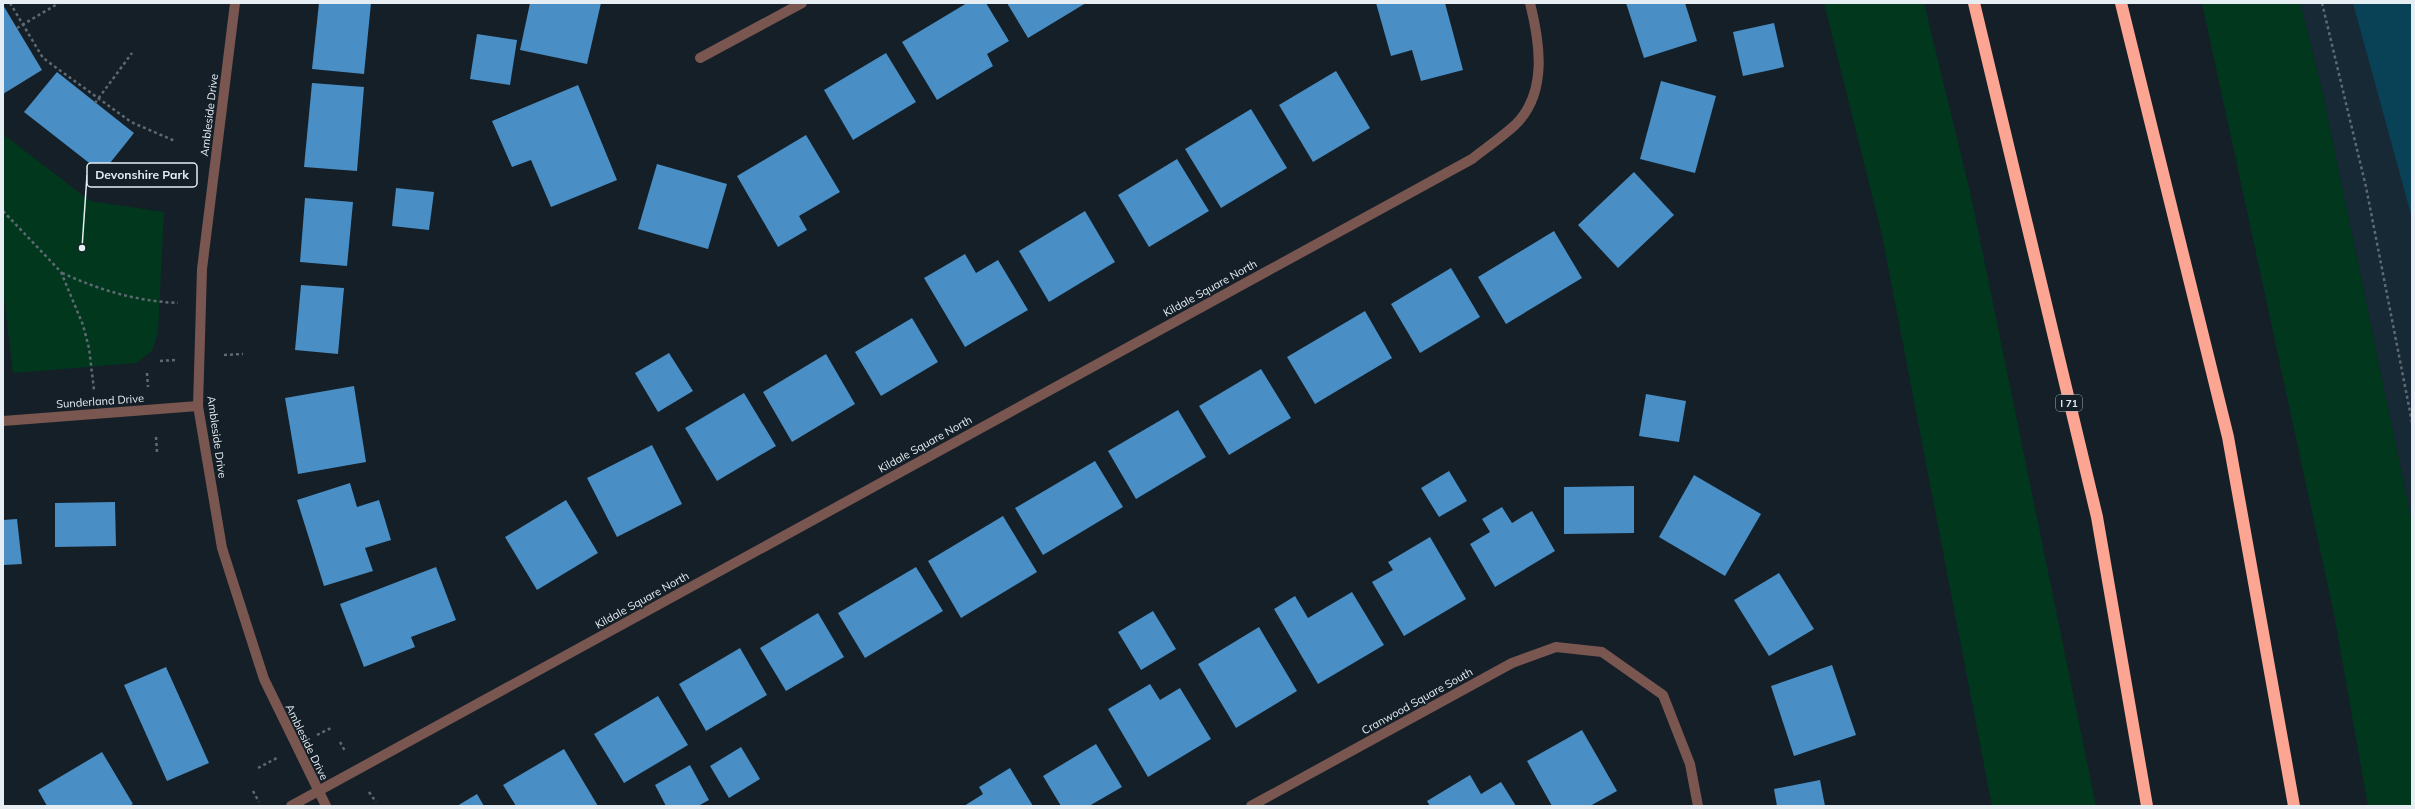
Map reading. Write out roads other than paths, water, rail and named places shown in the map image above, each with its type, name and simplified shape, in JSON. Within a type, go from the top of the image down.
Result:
[{"type":"highway","name":"I 71","points":[[1974,3],[2097,517],[2147,806]]},
{"type":"highway","points":[[2121,3],[2228,437],[2294,806]]},
{"type":"street","name":"Ambleside Drive","points":[[235,3],[202,269],[198,406],[222,548],[264,679],[326,806]]},
{"type":"street","points":[[700,58],[802,3]]},
{"type":"street","name":"Kildale Square North","points":[[291,806],[1472,159],[1516,124],[1532,101],[1540,74],[1536,29],[1530,3]]},
{"type":"street","name":"Sunderland Drive","points":[[3,420],[198,406]]},
{"type":"street","name":"Cranwood Square South","points":[[1251,806],[1512,663],[1556,647],[1602,652],[1663,695],[1690,764],[1698,806]]},
{"type":"water","points":[[2353,3],[2412,3],[2412,218]]},
{"type":"place","name":"Devonshire Park","points":[[82,248]]}]
